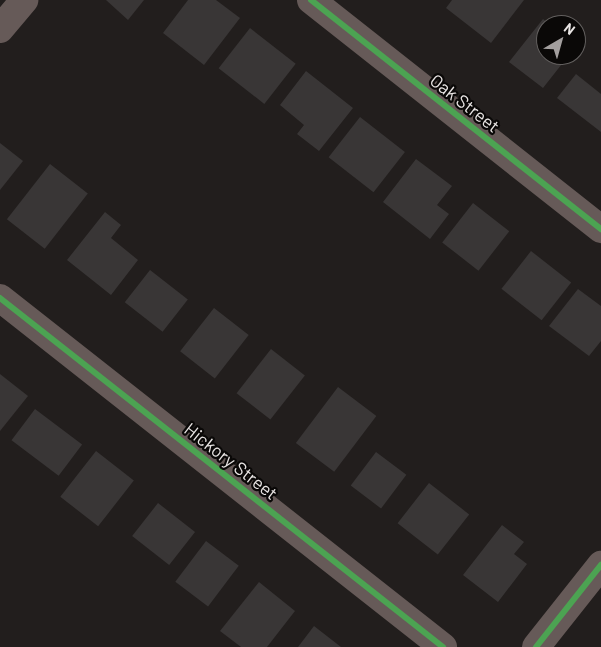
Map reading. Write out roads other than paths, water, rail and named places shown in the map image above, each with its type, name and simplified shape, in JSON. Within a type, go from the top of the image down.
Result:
[{"type":"street","points":[[0,29],[24,0]]},
{"type":"street","name":"Oak Street","points":[[310,0],[601,229]]},
{"type":"street","name":"Hickory Street","points":[[0,298],[443,647]]},
{"type":"street","points":[[536,647],[601,565]]}]
